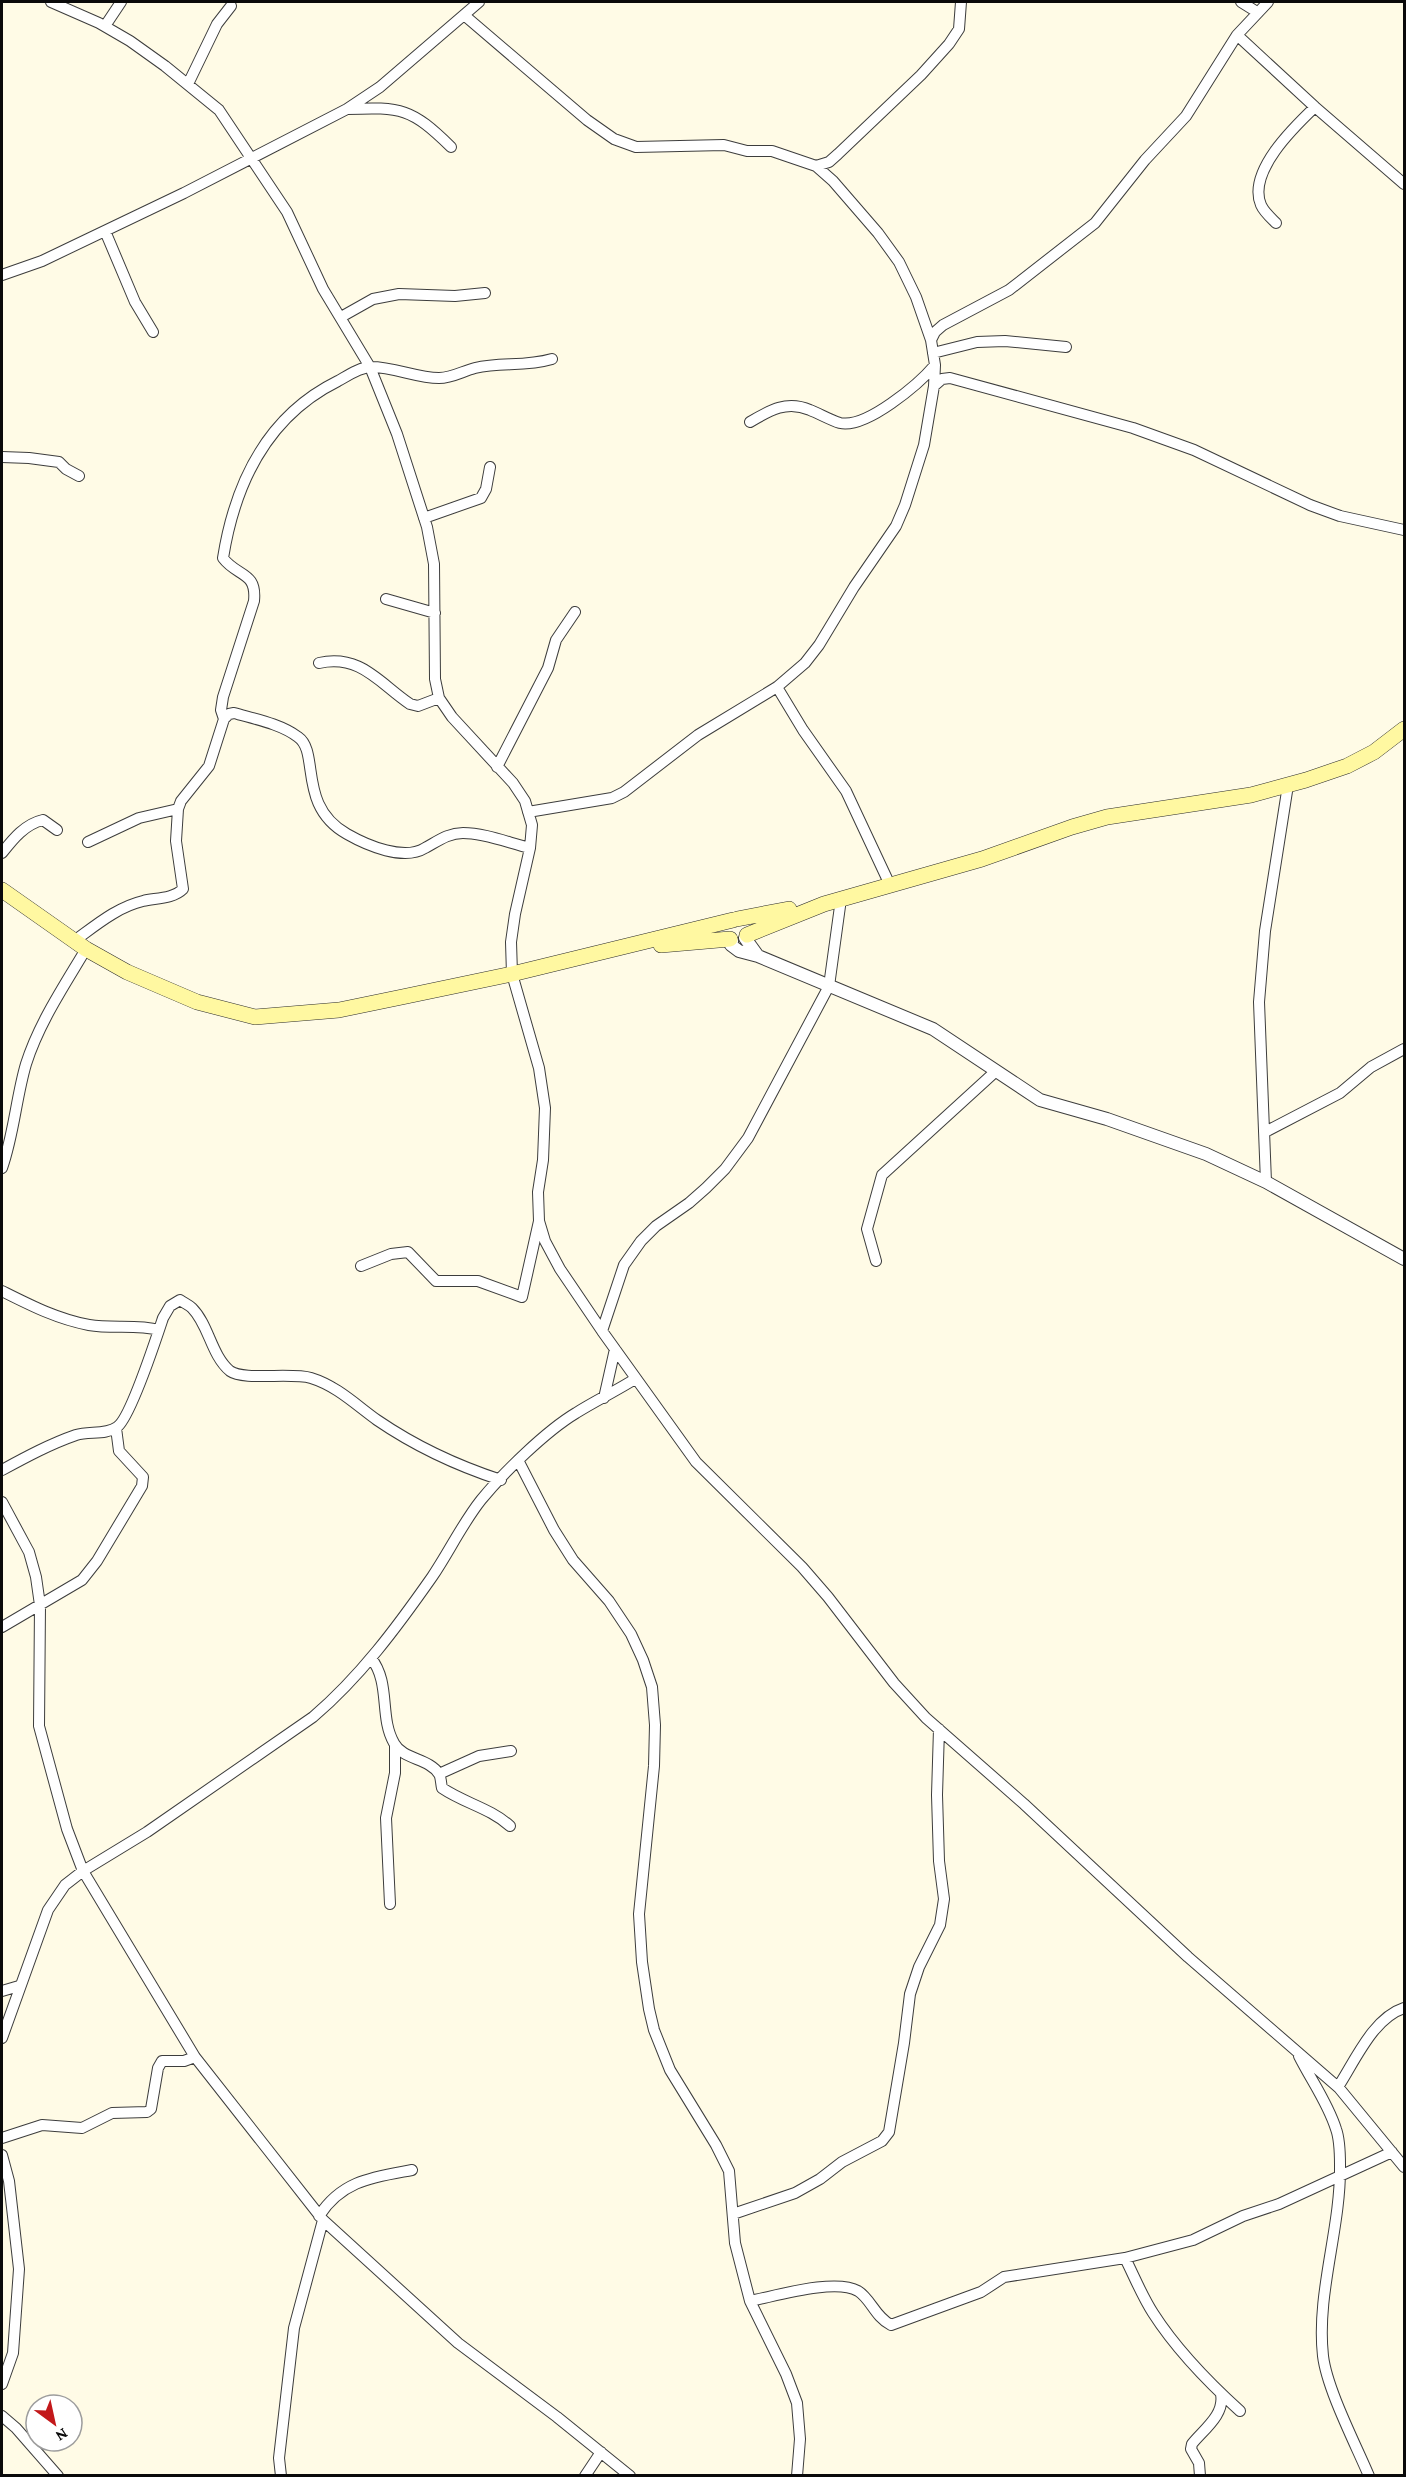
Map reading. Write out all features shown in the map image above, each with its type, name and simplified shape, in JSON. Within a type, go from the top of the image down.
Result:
[{"type":"main road","points":[[620,948],[738,938],[824,904],[982,859],[1071,827],[1107,817],[1251,795],[1288,786],[1347,766],[1374,752],[1404,729]]},
{"type":"main road","points":[[2,890],[80,945],[127,972],[197,1002],[255,1017],[339,1010],[512,974],[735,920],[824,904]]},
{"type":"main road","points":[[735,920],[726,926],[725,931],[738,938]]},
{"type":"street","points":[[51,2],[105,26],[130,41],[219,110],[287,212],[323,289],[370,367],[397,434],[424,518],[434,564],[435,679],[440,698],[452,717],[513,783],[525,801],[532,825],[530,848],[512,933],[512,974],[539,1068],[545,1108],[543,1160],[538,1192],[539,1221],[522,1297],[478,1281],[436,1281],[408,1252],[391,1254],[361,1266]]},
{"type":"street","points":[[105,26],[121,2]]},
{"type":"street","points":[[2,274],[42,261],[105,231],[347,109],[380,87],[479,2]]},
{"type":"street","points":[[816,166],[829,162],[838,154],[921,75],[949,44],[958,29],[961,2]]},
{"type":"street","points":[[1241,2],[1257,12]]},
{"type":"street","points":[[931,340],[935,332],[943,325],[1009,290],[1095,223],[1145,160],[1186,116],[1237,35],[1268,2]]},
{"type":"street","points":[[188,84],[218,24],[231,6]]},
{"type":"street","points":[[464,15],[587,120],[614,139],[636,147],[724,144],[747,151],[772,151],[816,166],[833,181],[878,233],[899,262],[916,297],[931,340],[935,365],[934,386],[924,445],[896,526],[805,663],[777,687],[698,735],[624,792],[612,798],[528,812]]},
{"type":"street","points":[[1237,35],[1404,184]]},
{"type":"street","points":[[1276,223],[1261,204],[1259,191],[1262,178],[1274,152],[1289,132],[1315,107]]},
{"type":"street","points":[[347,109],[403,111],[426,122],[451,147]]},
{"type":"street","points":[[105,231],[135,302],[153,332]]},
{"type":"street","points":[[341,317],[373,299],[399,294],[454,296],[485,293]]},
{"type":"street","points":[[933,353],[977,342],[1005,341],[1066,346]]},
{"type":"street","points":[[224,719],[221,710],[223,697],[255,590],[247,576],[228,565],[223,558],[249,469],[269,435],[290,414],[321,389],[370,367],[441,378],[474,368],[533,365],[552,359]]},
{"type":"street","points":[[750,422],[773,408],[792,406],[808,409],[841,423],[856,424],[874,415],[914,386],[935,365]]},
{"type":"street","points":[[934,386],[942,379],[950,378],[1030,402],[1090,415],[1194,450],[1310,505],[1340,516],[1404,530]]},
{"type":"street","points":[[2,458],[29,458],[59,462],[66,470],[79,476]]},
{"type":"street","points":[[424,518],[465,506],[481,498],[486,489],[490,467]]},
{"type":"street","points":[[386,599],[435,613]]},
{"type":"street","points":[[497,767],[548,668],[556,640],[575,612]]},
{"type":"street","points":[[319,663],[334,660],[346,661],[362,667],[410,704],[418,706],[440,698]]},
{"type":"street","points":[[777,687],[803,730],[846,791],[890,885]]},
{"type":"street","points":[[2,1168],[11,1142],[25,1067],[80,945],[107,917],[128,905],[174,895],[183,889],[176,841],[178,810],[181,801],[209,766],[224,719],[229,714],[234,713],[282,728],[300,738],[306,745],[314,796],[322,812],[336,828],[350,836],[403,854],[416,853],[440,838],[462,833],[530,848]]},
{"type":"street","points":[[1266,1182],[1259,1002],[1265,932],[1288,786]]},
{"type":"street","points":[[88,842],[139,818],[178,810]]},
{"type":"street","points":[[2,853],[13,838],[35,822],[43,820],[57,830]]},
{"type":"street","points":[[602,1331],[624,1265],[641,1241],[656,1226],[706,1188],[725,1169],[742,1146],[829,986],[841,899]]},
{"type":"street","points":[[738,938],[731,945],[734,949],[758,956],[933,1029],[1040,1100],[1107,1119],[1206,1154],[1266,1182],[1404,1258]]},
{"type":"street","points":[[1265,1132],[1340,1093],[1371,1067],[1404,1049]]},
{"type":"street","points":[[876,1261],[867,1229],[882,1175],[996,1071]]},
{"type":"street","points":[[539,1221],[545,1241],[560,1269],[635,1379],[696,1462],[828,1597],[894,1683],[939,1729],[1024,1804],[1188,1957],[1338,2087],[1404,2167]]},
{"type":"street","points":[[2,1291],[45,1313],[89,1325],[124,1328],[148,1327],[159,1330]]},
{"type":"street","points":[[2,1470],[52,1444],[80,1434],[116,1428],[122,1422],[133,1400],[170,1306],[180,1300],[192,1308],[223,1364],[232,1372],[258,1376],[285,1374],[311,1378],[340,1391],[377,1419],[429,1449],[467,1469],[501,1480]]},
{"type":"street","points":[[604,1398],[615,1349]]},
{"type":"street","points":[[2,2038],[48,1910],[65,1885],[83,1871],[147,1832],[313,1717],[333,1700],[371,1658],[431,1578],[481,1500],[519,1462],[574,1414],[635,1379]]},
{"type":"street","points":[[2,1627],[82,1580],[97,1561],[142,1486],[143,1476],[119,1451],[116,1428]]},
{"type":"street","points":[[519,1462],[554,1530],[573,1560],[609,1601],[631,1634],[652,1687],[655,1725],[654,1766],[639,1914],[642,1962],[649,2009],[654,2030],[670,2070],[716,2145],[729,2171],[735,2243],[750,2301],[786,2374],[797,2403],[800,2439],[797,2475]]},
{"type":"street","points":[[2,1502],[29,1552],[36,1576],[40,1605],[39,1726],[57,1796],[83,1871],[195,2057],[321,2218],[458,2343],[630,2475]]},
{"type":"street","points":[[371,1658],[380,1669],[390,1734],[395,1746],[402,1753],[424,1762],[439,1774],[442,1788],[490,1811],[510,1826]]},
{"type":"street","points":[[734,2214],[795,2193],[820,2179],[842,2162],[882,2141],[889,2132],[910,1994],[919,1967],[940,1925],[944,1899],[939,1861],[937,1795],[939,1729]]},
{"type":"street","points":[[390,1904],[386,1818],[395,1773],[395,1746]]},
{"type":"street","points":[[439,1774],[479,1756],[511,1751]]},
{"type":"street","points":[[2,1991],[19,1986]]},
{"type":"street","points":[[1338,2087],[1372,2033],[1393,2012],[1404,2008]]},
{"type":"street","points":[[1294,2048],[1328,2106],[1337,2131],[1340,2174],[1336,2223],[1322,2321],[1323,2358],[1333,2390],[1369,2475]]},
{"type":"street","points":[[2,2138],[42,2125],[82,2128],[112,2113],[147,2112],[151,2109],[158,2068],[162,2061],[184,2061],[195,2057]]},
{"type":"street","points":[[750,2301],[823,2287],[845,2287],[859,2292],[881,2320],[891,2325],[981,2292],[1004,2277],[1125,2258],[1192,2240],[1243,2216],[1279,2204],[1392,2152]]},
{"type":"street","points":[[2,2156],[9,2181],[19,2269],[13,2353],[2,2384]]},
{"type":"street","points":[[281,2475],[279,2458],[294,2328],[321,2218],[339,2191],[369,2179],[412,2170]]},
{"type":"street","points":[[1125,2258],[1151,2311],[1221,2394],[1240,2411]]},
{"type":"street","points":[[1200,2475],[1198,2463],[1191,2449],[1192,2444],[1217,2414],[1221,2406],[1221,2394]]},
{"type":"street","points":[[2,2416],[16,2428],[58,2475]]},
{"type":"street","points":[[585,2475],[601,2452]]}]
